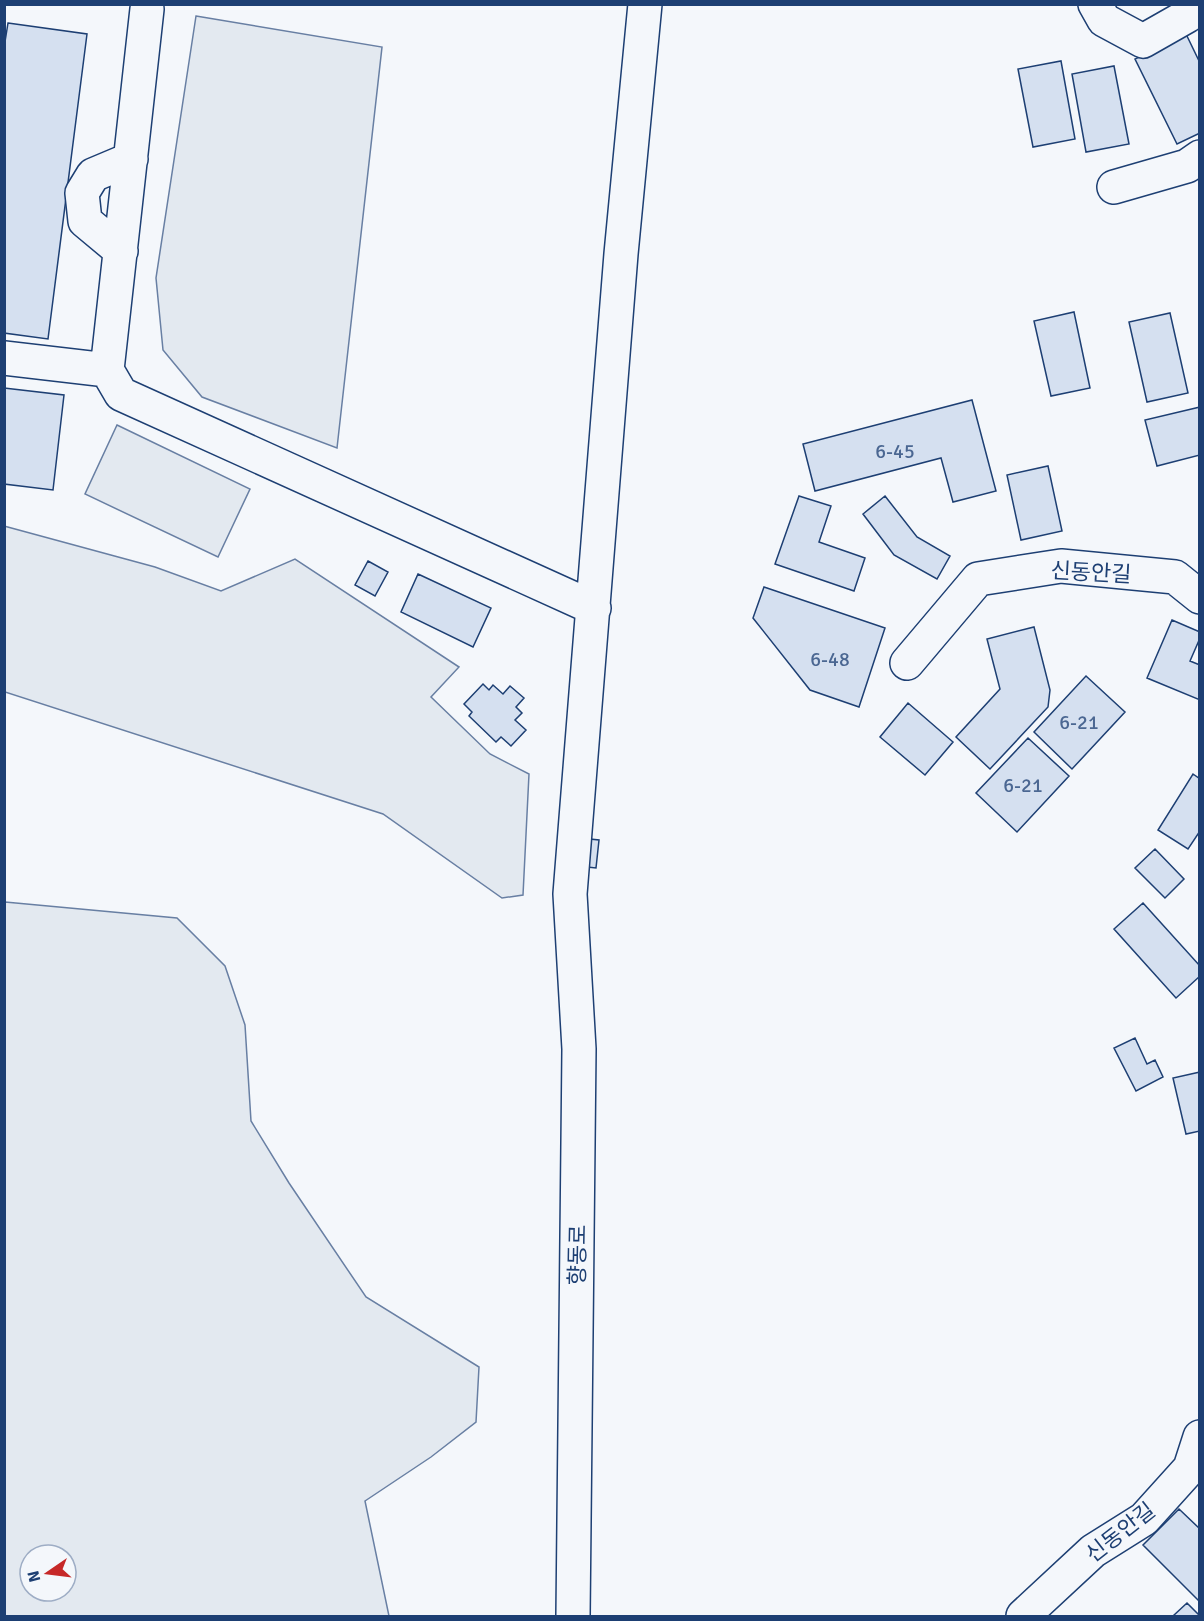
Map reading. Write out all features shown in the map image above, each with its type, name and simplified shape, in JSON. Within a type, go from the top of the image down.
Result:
[{"type":"street","name":"향동로","points":[[573,1617],[579,1049],[570,894],[621,254],[645,4]]},
{"type":"street","points":[[1095,4],[1104,20],[1143,41],[1191,20]]},
{"type":"street","points":[[147,9],[107,370],[121,394],[594,608]]},
{"type":"street","points":[[1114,187],[1187,166],[1200,157]]},
{"type":"street","points":[[121,250],[85,221],[82,193],[93,175],[131,159]]},
{"type":"street","points":[[4,358],[107,370]]},
{"type":"street","name":"신동안길","points":[[908,663],[978,579],[1061,566],[1175,577],[1200,597]]},
{"type":"street","name":"신동안길","points":[[1023,1617],[1093,1551],[1144,1519],[1190,1468],[1200,1437]]},
{"type":"shaded area","points":[[196,16],[382,47],[337,448],[202,397],[163,350],[156,278]]},
{"type":"shaded area","points":[[117,425],[250,489],[218,557],[85,494]]},
{"type":"shaded area","points":[[4,526],[155,567],[221,591],[295,559],[459,667],[431,697],[490,754],[529,774],[523,895],[502,898],[383,814],[5,692]]},
{"type":"shaded area","points":[[5,902],[177,918],[225,966],[245,1025],[251,1121],[289,1183],[366,1297],[479,1367],[476,1422],[431,1457],[365,1501],[389,1616],[5,1616]]},
{"type":"building","points":[[8,23],[87,34],[48,339],[4,333],[4,48]]},
{"type":"building","points":[[1186,34],[1200,63],[1200,133],[1177,144],[1135,59]]},
{"type":"building","points":[[1061,61],[1075,139],[1033,147],[1018,69]]},
{"type":"building","points":[[1114,66],[1129,144],[1086,152],[1072,74]]},
{"type":"building","points":[[1074,312],[1090,388],[1051,396],[1034,321]]},
{"type":"building","points":[[1170,313],[1188,393],[1147,402],[1129,322]]},
{"type":"building","points":[[4,388],[64,395],[53,490],[4,484]]},
{"type":"building","points":[[972,400],[996,491],[953,502],[941,458],[815,491],[803,444]]},
{"type":"building","points":[[1200,407],[1200,455],[1157,466],[1145,420]]},
{"type":"building","points":[[1048,466],[1062,531],[1021,540],[1007,475]]},
{"type":"building","points":[[799,496],[831,506],[819,542],[865,558],[854,591],[775,564]]},
{"type":"building","points":[[885,496],[917,537],[950,556],[937,579],[894,555],[863,514]]},
{"type":"building","points":[[368,561],[388,572],[375,596],[355,585]]},
{"type":"building","points":[[418,574],[491,608],[473,647],[401,612]]},
{"type":"building","points":[[764,587],[885,628],[859,707],[810,690],[753,618]]},
{"type":"building","points":[[1172,620],[1200,632],[1200,638],[1190,661],[1200,665],[1200,700],[1147,678]]},
{"type":"building","points":[[1034,627],[1050,690],[1048,707],[990,769],[956,737],[1000,689],[987,639]]},
{"type":"building","points":[[1086,676],[1125,712],[1072,769],[1034,732]]},
{"type":"building","points":[[483,684],[489,690],[493,685],[503,694],[510,686],[524,698],[516,707],[522,713],[515,720],[526,730],[511,746],[501,737],[496,742],[469,716],[472,712],[464,704]]},
{"type":"building","points":[[908,703],[953,742],[925,775],[880,737]]},
{"type":"building","points":[[1028,738],[1069,776],[1017,832],[976,793]]},
{"type":"building","points":[[1193,774],[1200,779],[1200,831],[1188,849],[1158,830]]},
{"type":"building","points":[[580,838],[599,840],[596,868],[578,866]]},
{"type":"building","points":[[1155,849],[1184,879],[1165,898],[1135,868]]},
{"type":"building","points":[[1143,903],[1200,966],[1200,976],[1176,998],[1114,929]]},
{"type":"building","points":[[1135,1038],[1147,1064],[1155,1060],[1163,1077],[1136,1091],[1114,1048]]},
{"type":"building","points":[[1200,1072],[1200,1131],[1186,1134],[1173,1078]]},
{"type":"building","points":[[1179,1509],[1200,1529],[1200,1602],[1143,1545]]},
{"type":"building","points":[[1187,1603],[1200,1616],[1173,1616]]}]
